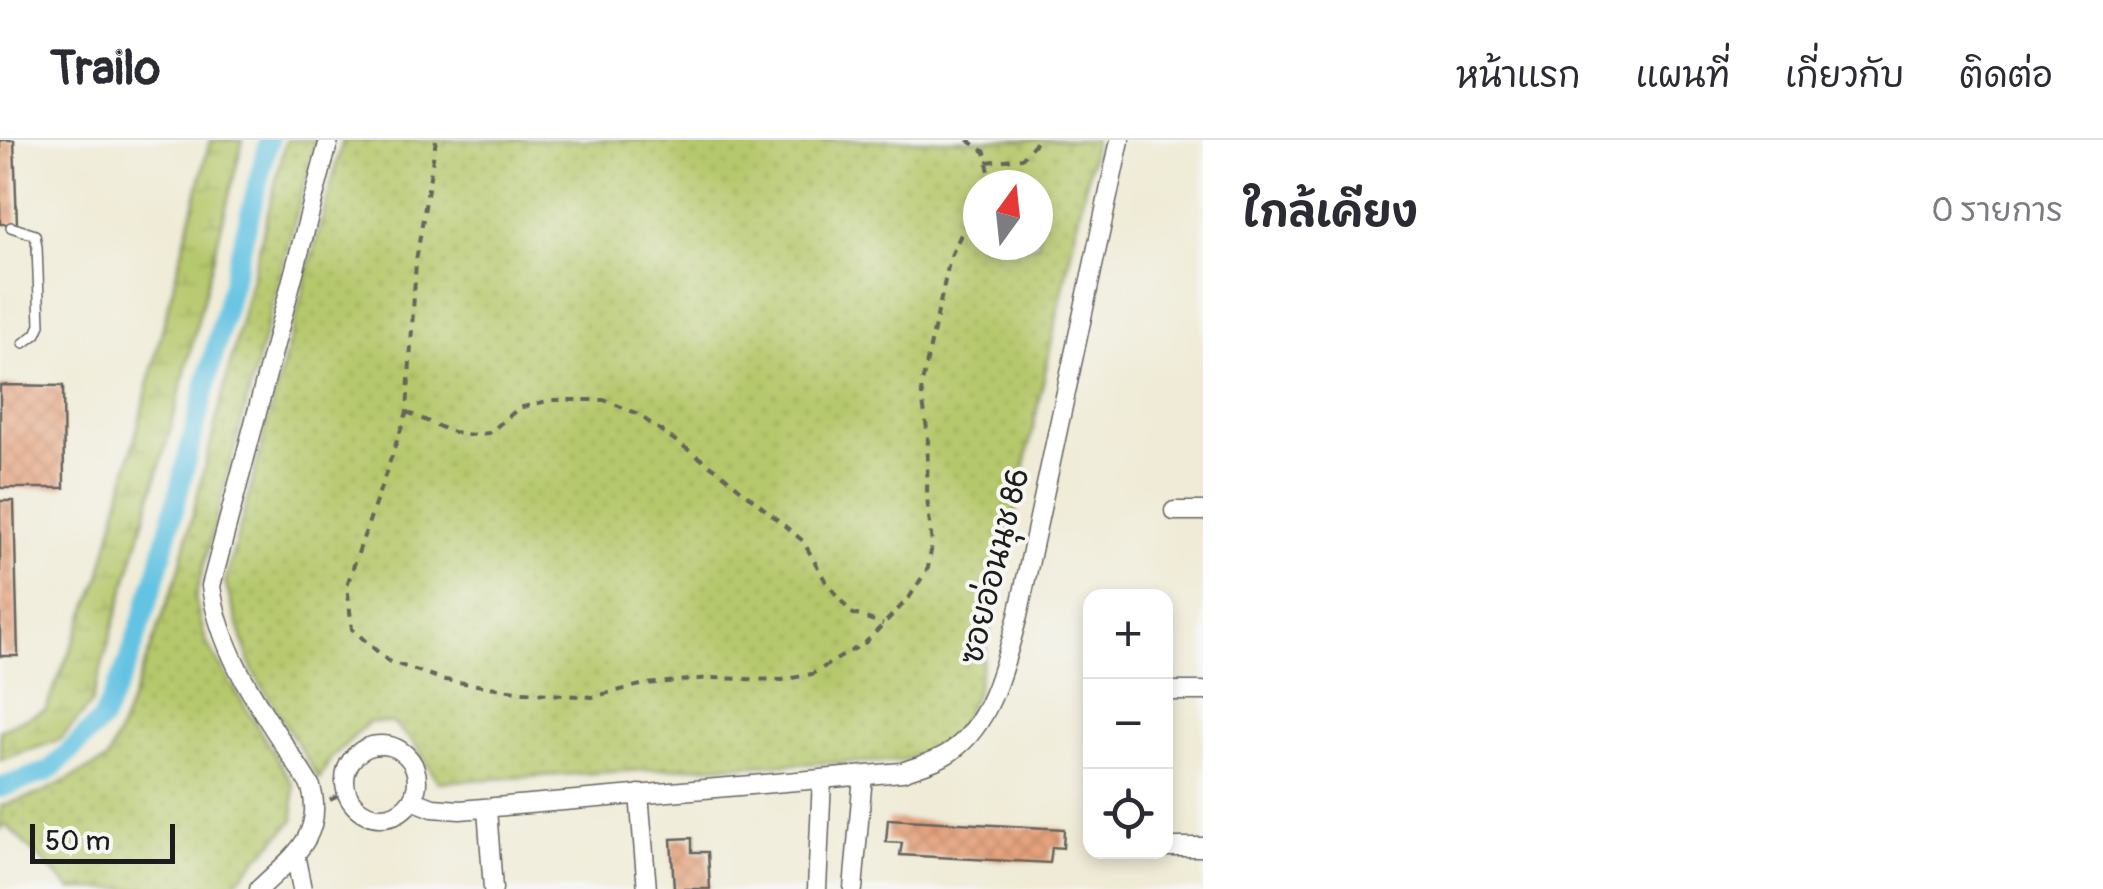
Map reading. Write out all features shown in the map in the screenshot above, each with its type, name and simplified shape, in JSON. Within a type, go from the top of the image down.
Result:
[{"type":"street","points":[[259,889],[306,843],[316,806],[311,788],[232,662],[211,586],[329,140]]},
{"type":"street","name":"ซอยอ่อนนุช 86","points":[[412,800],[433,808],[488,808],[862,776],[902,772],[952,752],[975,728],[999,679],[1018,616],[1120,140]]},
{"type":"street","points":[[1174,510],[1203,511]]},
{"type":"street","points":[[1173,691],[1203,691]]},
{"type":"street","name":"ซอยอ่อนนุช 86","points":[[372,745],[396,748],[413,764],[417,776],[412,800],[404,809],[382,817],[360,810],[351,802],[344,780],[352,758],[372,745]]},
{"type":"street","points":[[853,889],[862,776]]},
{"type":"street","points":[[817,889],[822,779]]},
{"type":"street","points":[[639,794],[647,889]]},
{"type":"street","points":[[488,808],[493,889]]},
{"type":"street","points":[[1173,847],[1203,847]]},
{"type":"street","points":[[295,854],[302,889]]},
{"type":"lane","points":[[11,227],[35,235],[38,247],[40,325],[36,334],[24,342]]},
{"type":"path","points":[[436,140],[416,261],[407,412],[347,585],[352,630],[388,661],[445,680],[522,692],[592,697],[645,684],[711,678],[782,680],[812,674],[866,642],[909,598],[928,568],[932,546],[927,497],[928,436],[921,388],[950,258],[963,230]]},
{"type":"path","points":[[968,140],[985,152],[989,170]]},
{"type":"path","points":[[987,162],[1022,158],[1038,140]]},
{"type":"path","points":[[407,412],[468,435],[489,433],[519,408],[551,400],[604,400],[636,413],[721,472],[803,541],[826,582],[851,613],[884,624]]},
{"type":"green space","points":[[210,140],[243,140],[172,424],[91,704],[60,740],[0,760],[0,730],[46,709],[100,577]]},
{"type":"green space","points":[[286,140],[316,140],[195,599],[206,642],[293,785],[294,820],[229,889],[71,889],[6,825],[0,830],[0,806],[39,794],[107,760],[123,723],[178,574]]},
{"type":"green space","points":[[343,140],[1095,140],[976,693],[950,743],[900,761],[713,766],[438,782],[415,744],[393,723],[369,722],[331,758],[319,779],[253,672],[225,583]]},
{"type":"building","points":[[0,140],[14,140],[17,224],[0,224]]},
{"type":"building","points":[[0,385],[63,386],[64,488],[0,488]]},
{"type":"building","points":[[0,501],[14,501],[18,656],[0,656]]},
{"type":"building","points":[[888,819],[1064,829],[1063,848],[1052,847],[1050,863],[900,855],[902,843],[886,842]]},
{"type":"building","points":[[692,838],[692,852],[708,852],[710,889],[674,889],[671,839]]},
{"type":"waterway","points":[[0,788],[49,771],[102,720],[128,663],[158,571],[269,140]]}]
